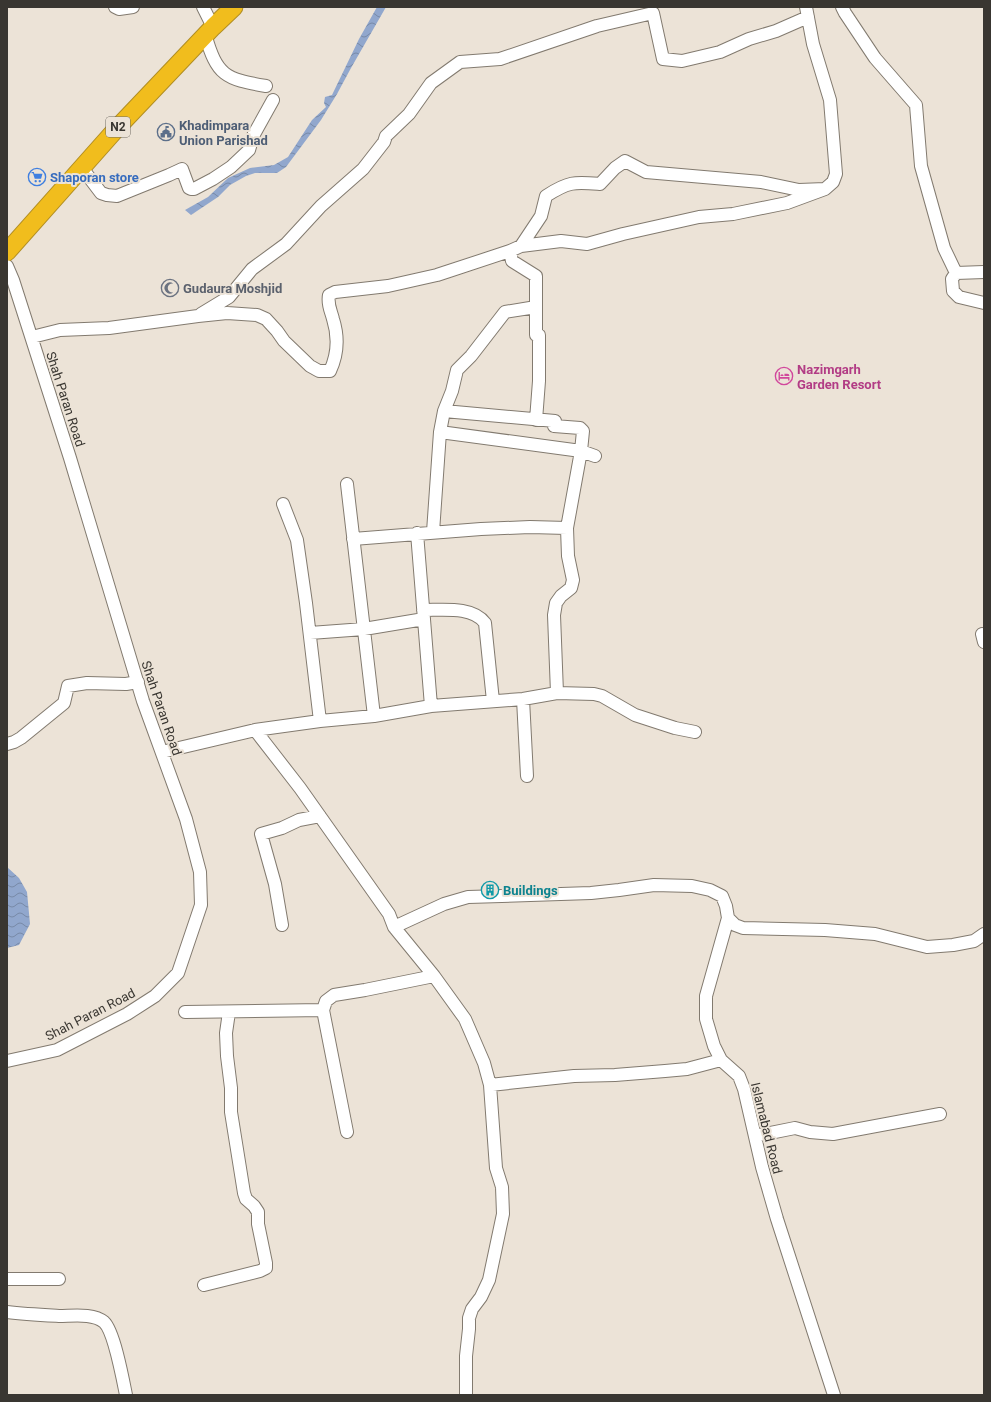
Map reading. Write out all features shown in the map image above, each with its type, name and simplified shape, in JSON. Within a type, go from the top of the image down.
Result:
[{"type":"highway","name":"N2","points":[[7,252],[209,30],[234,7]]},
{"type":"street","points":[[115,7],[119,9],[133,7]]},
{"type":"street","points":[[203,7],[209,30],[210,50],[218,67],[226,75],[242,82],[266,86]]},
{"type":"street","points":[[842,7],[876,58],[916,105],[921,166],[944,248],[956,273]]},
{"type":"street","points":[[32,337],[60,330],[116,327],[227,313],[258,315],[266,319],[277,331],[284,342],[310,366],[319,371],[330,371],[335,360],[338,343],[336,328],[328,301],[329,295],[334,292],[388,286],[437,275],[516,248],[561,241],[587,244],[623,234],[699,217],[733,214],[788,203],[825,188],[833,182],[836,174],[830,100],[813,44],[807,12],[776,31],[749,39],[720,52],[682,61],[663,59],[653,13],[597,26],[500,59],[460,62],[431,83],[408,114],[386,136],[384,142],[362,169],[321,206],[286,244],[252,269],[230,297],[198,316]]},
{"type":"street","points":[[82,168],[101,193],[107,196],[117,196],[182,169],[189,188],[194,189],[231,167],[249,150],[253,136],[273,100]]},
{"type":"street","points":[[536,420],[539,381],[539,336],[536,335],[536,276],[512,261],[516,248],[541,216],[546,196],[561,186],[576,182],[600,184],[614,168],[626,162],[646,172],[761,182],[799,190],[825,188]]},
{"type":"street","name":"Shah Paran Road","points":[[7,266],[10,283],[32,337],[138,682],[186,819],[200,872],[201,905],[178,972],[155,996],[127,1014],[57,1050],[7,1061]]},
{"type":"street","points":[[956,273],[984,272]]},
{"type":"street","points":[[956,273],[952,279],[953,291],[959,297],[984,303]]},
{"type":"street","points":[[433,532],[440,432],[444,411],[452,391],[457,370],[471,356],[505,312],[536,307]]},
{"type":"street","points":[[444,411],[555,421],[554,426],[582,429],[583,431],[581,452],[567,528],[568,556],[573,580],[571,588],[561,596],[556,603],[554,615],[557,693]]},
{"type":"street","points":[[440,432],[581,452],[596,456]]},
{"type":"street","points":[[347,484],[374,716]]},
{"type":"street","points":[[283,504],[297,540],[320,721]]},
{"type":"street","points":[[353,539],[417,533],[523,527],[567,528]]},
{"type":"street","points":[[417,533],[431,706]]},
{"type":"street","points":[[310,633],[364,629],[424,615],[461,611],[478,615],[485,623],[493,701]]},
{"type":"street","points":[[7,744],[21,738],[64,703],[68,686],[87,683],[126,684],[138,682]]},
{"type":"street","points":[[162,752],[255,730],[320,721],[374,716],[431,706],[523,699],[557,693],[594,694],[602,696],[635,715],[675,728],[695,732]]},
{"type":"street","points":[[523,699],[527,776]]},
{"type":"street","points":[[255,730],[300,788],[390,914],[394,927],[434,976],[465,1019],[484,1063],[490,1085],[496,1168],[502,1187],[503,1214],[489,1280],[481,1297],[472,1309],[469,1318],[466,1356],[466,1395]]},
{"type":"street","points":[[282,925],[275,884],[261,834],[282,828],[299,820],[320,816]]},
{"type":"street","points":[[394,927],[444,904],[468,897],[591,893],[654,885],[692,886],[710,890],[722,896],[726,906],[728,918],[743,928],[825,930],[875,934],[927,947],[953,945],[974,941],[984,934]]},
{"type":"street","name":"Islamabad Road","points":[[728,918],[706,996],[706,1019],[714,1046],[722,1060],[739,1076],[744,1089],[762,1167],[777,1219],[834,1395]]},
{"type":"street","points":[[347,1132],[323,1010],[326,1001],[334,995],[434,976]]},
{"type":"street","points":[[185,1012],[323,1010]]},
{"type":"street","points":[[204,1285],[260,1271],[266,1268],[258,1224],[258,1212],[254,1206],[246,1200],[244,1194],[231,1112],[226,1033],[229,1012]]},
{"type":"street","points":[[490,1085],[574,1076],[665,1072],[686,1069],[722,1060]]},
{"type":"street","points":[[755,1136],[795,1128],[810,1132],[833,1134],[940,1114]]},
{"type":"street","points":[[7,1279],[59,1279]]},
{"type":"street","points":[[7,1312],[98,1318],[105,1323],[111,1336],[126,1395]]},
{"type":"water","points":[[377,7],[386,7],[321,120],[286,167],[277,173],[255,173],[246,176],[230,185],[218,197],[191,215],[185,210],[208,197],[228,178],[250,168],[274,165],[288,157],[312,120],[326,107],[324,103],[325,97],[332,95],[359,39]]},
{"type":"water","points":[[7,867],[19,878],[27,892],[30,924],[19,945],[7,948]]},
{"type":"place","name":"Khadimpara Union Parishad","points":[[166,132]]},
{"type":"place","name":"Shaporan store","points":[[37,177]]},
{"type":"place","name":"Gudaura Moshjid","points":[[170,288]]},
{"type":"place","name":"Nazimgarh Garden Resort","points":[[784,376]]},
{"type":"place","name":"Buildings","points":[[490,890]]}]
